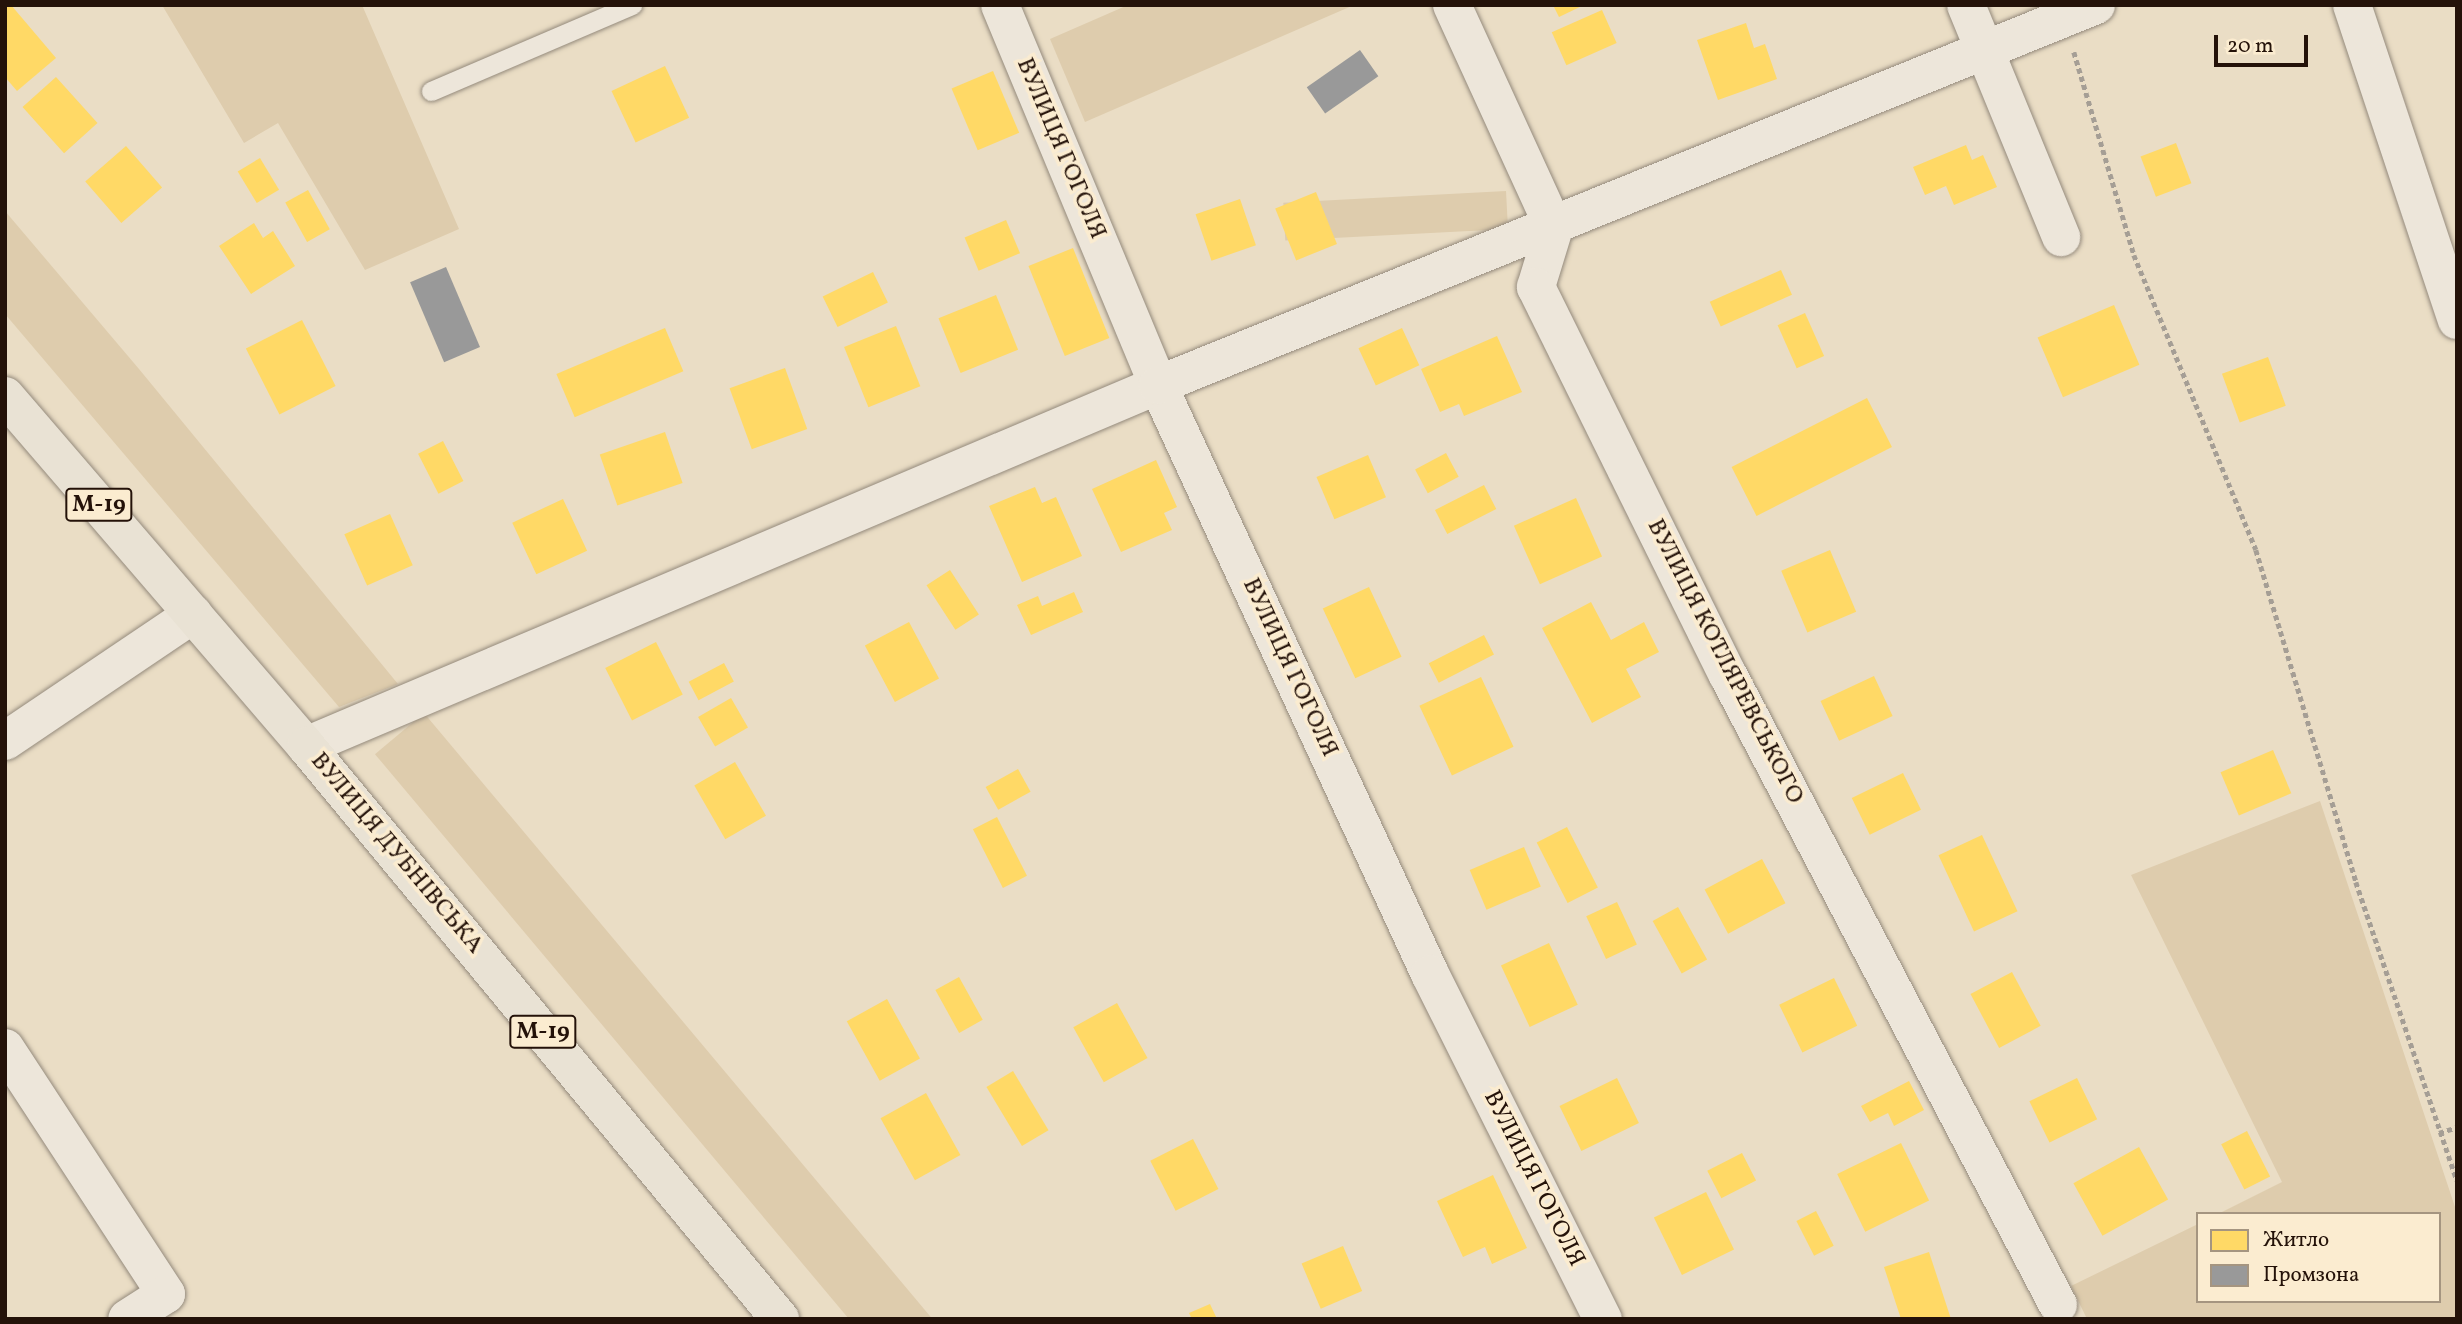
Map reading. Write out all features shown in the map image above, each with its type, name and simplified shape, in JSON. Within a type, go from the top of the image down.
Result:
[{"type":"highway","name":"ВУЛИЦЯ ДУБНІВСЬКА","points":[[5,396],[306,746],[780,1319]]},
{"type":"street","name":"ВУЛИЦЯ ГОГОЛЯ","points":[[1000,5],[1158,385],[1430,974],[1603,1319]]},
{"type":"street","points":[[1452,5],[1554,228]]},
{"type":"street","points":[[1966,5],[2061,237]]},
{"type":"street","points":[[2352,5],[2457,320]]},
{"type":"street","points":[[306,746],[1158,385],[1554,228],[2080,11]]},
{"type":"street","name":"ВУЛИЦЯ КОТЛЯРЕВСЬКОГО","points":[[1554,228],[1536,287],[1728,674],[2058,1306]]},
{"type":"street","points":[[5,741],[193,614]]},
{"type":"street","points":[[5,1048],[166,1294],[127,1319]]},
{"type":"lane","points":[[431,91],[632,5]]},
{"type":"path","points":[[2080,11],[2134,255],[2256,550],[2356,882],[2457,1181]]},
{"type":"path","points":[[2439,1133],[2457,1127]]},
{"type":"shaded area","points":[[162,5],[362,5],[459,229],[365,270],[278,123],[244,143]]},
{"type":"shaded area","points":[[1128,5],[1354,5],[1085,122],[1050,39]]},
{"type":"shaded area","points":[[1506,191],[1508,229],[1285,241],[1283,203]]},
{"type":"shaded area","points":[[5,211],[398,684],[339,707],[5,314]]},
{"type":"shaded area","points":[[424,713],[932,1318],[849,1319],[375,754]]},
{"type":"shaded area","points":[[2320,801],[2457,1213],[2457,1319],[2087,1319],[2071,1286],[2196,1225],[2196,1303],[2441,1303],[2441,1212],[2222,1212],[2282,1182],[2131,875]]},
{"type":"building: Житло","points":[[5,5],[11,5],[56,58],[17,91],[5,77]]},
{"type":"building: Житло","points":[[1553,5],[1584,5],[1559,17]]},
{"type":"building: Житло","points":[[1602,10],[1617,43],[1566,65],[1552,32]]},
{"type":"building: Житло","points":[[1746,23],[1754,48],[1765,44],[1777,79],[1718,100],[1697,40]]},
{"type":"building: Житло","points":[[665,66],[689,118],[636,143],[612,91]]},
{"type":"building: Житло","points":[[993,71],[1019,133],[978,150],[952,89]]},
{"type":"building: Житло","points":[[56,77],[97,123],[64,153],[23,107]]},
{"type":"building: Житло","points":[[2176,143],[2191,183],[2156,197],[2141,157]]},
{"type":"building: Житло","points":[[1966,145],[1972,160],[1983,155],[1997,187],[1954,205],[1946,186],[1925,195],[1913,167]]},
{"type":"building: Житло","points":[[126,146],[162,188],[121,223],[85,181]]},
{"type":"building: Житло","points":[[260,158],[279,190],[257,203],[238,171]]},
{"type":"building: Житло","points":[[308,190],[330,229],[307,242],[285,203]]},
{"type":"building: Житло","points":[[1316,192],[1337,244],[1296,260],[1275,208]]},
{"type":"building: Житло","points":[[1240,199],[1256,245],[1212,261],[1196,214]]},
{"type":"building: Житло","points":[[1006,220],[1020,253],[979,271],[965,238]]},
{"type":"building: Житло","points":[[254,223],[263,238],[273,231],[295,266],[251,294],[219,246]]},
{"type":"building: Житло","points":[[1073,248],[1109,338],[1065,356],[1028,266]]},
{"type":"building: Житло","points":[[1781,270],[1792,295],[1721,326],[1710,302]]},
{"type":"building: Житло","points":[[873,272],[888,303],[838,327],[823,297]]},
{"type":"building: Житло","points":[[996,295],[1018,350],[961,373],[939,318]]},
{"type":"building: Житло","points":[[2114,305],[2139,365],[2063,397],[2038,337]]},
{"type":"building: Житло","points":[[1805,313],[1824,356],[1797,368],[1778,325]]},
{"type":"building: Житло","points":[[302,320],[336,386],[279,415],[246,349]]},
{"type":"building: Житло","points":[[896,326],[920,386],[868,407],[844,347]]},
{"type":"building: Житло","points":[[665,328],[683,371],[575,417],[556,374]]},
{"type":"building: Житло","points":[[1402,328],[1419,365],[1376,385],[1358,348]]},
{"type":"building: Житло","points":[[1497,336],[1522,392],[1464,416],[1459,404],[1440,412],[1421,369]]},
{"type":"building: Житло","points":[[2268,357],[2286,406],[2240,423],[2222,374]]},
{"type":"building: Житло","points":[[785,368],[807,429],[752,449],[730,388]]},
{"type":"building: Житло","points":[[1867,398],[1892,447],[1757,516],[1732,467]]},
{"type":"building: Житло","points":[[665,432],[683,483],[617,506],[600,454]]},
{"type":"building: Житло","points":[[443,441],[463,481],[438,494],[418,454]]},
{"type":"building: Житло","points":[[1446,453],[1459,477],[1428,493],[1415,469]]},
{"type":"building: Житло","points":[[1368,455],[1386,497],[1334,519],[1316,477]]},
{"type":"building: Житло","points":[[1156,460],[1177,507],[1164,513],[1172,530],[1121,552],[1092,489]]},
{"type":"building: Житло","points":[[1484,485],[1496,509],[1447,534],[1435,510]]},
{"type":"building: Житло","points":[[1035,487],[1042,503],[1056,497],[1082,556],[1022,582],[989,506]]},
{"type":"building: Житло","points":[[1576,498],[1602,556],[1540,584],[1514,526]]},
{"type":"building: Житло","points":[[563,499],[587,551],[536,574],[512,523]]},
{"type":"building: Житло","points":[[390,514],[413,565],[367,585],[344,534]]},
{"type":"building: Житло","points":[[1830,550],[1856,612],[1807,632],[1781,571]]},
{"type":"building: Житло","points":[[950,570],[979,614],[955,630],[927,585]]},
{"type":"building: Житло","points":[[1369,587],[1402,657],[1355,678],[1323,609]]},
{"type":"building: Житло","points":[[1074,592],[1083,612],[1031,635],[1017,605],[1038,596],[1042,606]]},
{"type":"building: Житло","points":[[1591,602],[1611,640],[1644,622],[1659,652],[1626,669],[1641,697],[1592,723],[1542,628]]},
{"type":"building: Житло","points":[[909,622],[939,679],[895,702],[865,645]]},
{"type":"building: Житло","points":[[1484,635],[1494,655],[1439,683],[1429,663]]},
{"type":"building: Житло","points":[[656,642],[683,695],[632,720],[605,668]]},
{"type":"building: Житло","points":[[724,663],[734,682],[699,700],[689,682]]},
{"type":"building: Житло","points":[[1874,676],[1893,716],[1839,741],[1821,701]]},
{"type":"building: Житло","points":[[1481,677],[1514,747],[1452,776],[1419,706]]},
{"type":"building: Житло","points":[[731,698],[748,727],[715,746],[698,717]]},
{"type":"building: Житло","points":[[2273,750],[2291,793],[2239,816],[2221,772]]},
{"type":"building: Житло","points":[[735,762],[766,816],[725,839],[694,786]]},
{"type":"building: Житло","points":[[1018,769],[1031,792],[998,810],[986,787]]},
{"type":"building: Житло","points":[[1903,773],[1921,810],[1870,835],[1852,798]]},
{"type":"building: Житло","points":[[997,817],[1027,876],[1003,888],[973,829]]},
{"type":"building: Житло","points":[[1567,827],[1598,888],[1568,903],[1537,842]]},
{"type":"building: Житло","points":[[1982,835],[2017,911],[1974,931],[1938,855]]},
{"type":"building: Житло","points":[[1524,847],[1541,887],[1486,910],[1470,870]]},
{"type":"building: Житло","points":[[1762,859],[1785,903],[1728,934],[1705,890]]},
{"type":"building: Житло","points":[[1617,902],[1637,945],[1606,959],[1586,916]]},
{"type":"building: Житло","points":[[1678,907],[1707,959],[1682,974],[1653,921]]},
{"type":"building: Житло","points":[[1549,943],[1578,1005],[1530,1027],[1501,965]]},
{"type":"building: Житло","points":[[2012,972],[2041,1026],[1999,1048],[1971,994]]},
{"type":"building: Житло","points":[[959,977],[983,1020],[959,1033],[935,990]]},
{"type":"building: Житло","points":[[1834,978],[1857,1026],[1802,1052],[1779,1005]]},
{"type":"building: Житло","points":[[887,999],[920,1058],[880,1081],[847,1021]]},
{"type":"building: Житло","points":[[1117,1003],[1148,1058],[1104,1082],[1073,1027]]},
{"type":"building: Житло","points":[[1013,1071],[1049,1130],[1022,1146],[986,1087]]},
{"type":"building: Житло","points":[[1617,1078],[1639,1123],[1581,1151],[1559,1106]]},
{"type":"building: Житло","points":[[2077,1078],[2097,1119],[2050,1143],[2029,1101]]},
{"type":"building: Житло","points":[[1909,1081],[1924,1110],[1894,1126],[1888,1113],[1870,1122],[1861,1106]]},
{"type":"building: Житло","points":[[926,1093],[960,1155],[915,1180],[881,1118]]},
{"type":"building: Житло","points":[[2247,1131],[2270,1176],[2244,1190],[2221,1144]]},
{"type":"building: Житло","points":[[1193,1139],[1218,1189],[1176,1211],[1150,1161]]},
{"type":"building: Житло","points":[[1901,1143],[1929,1201],[1865,1232],[1837,1174]]},
{"type":"building: Житло","points":[[2139,1147],[2168,1199],[2102,1236],[2073,1183]]},
{"type":"building: Житло","points":[[1742,1153],[1756,1181],[1721,1198],[1707,1171]]},
{"type":"building: Житло","points":[[1493,1175],[1527,1248],[1492,1264],[1485,1247],[1463,1257],[1437,1201]]},
{"type":"building: Житло","points":[[1706,1192],[1734,1250],[1682,1275],[1654,1217]]},
{"type":"building: Житло","points":[[1816,1211],[1834,1246],[1814,1256],[1796,1221]]},
{"type":"building: Житло","points":[[1343,1246],[1362,1291],[1321,1309],[1302,1264]]},
{"type":"building: Житло","points":[[1929,1252],[1951,1319],[1901,1319],[1884,1267]]},
{"type":"building: Житло","points":[[1210,1304],[1217,1319],[1192,1319],[1189,1313]]},
{"type":"building: Промзона","points":[[1360,50],[1378,76],[1325,113],[1307,87]]},
{"type":"building: Промзона","points":[[446,267],[480,347],[444,362],[410,282]]}]
